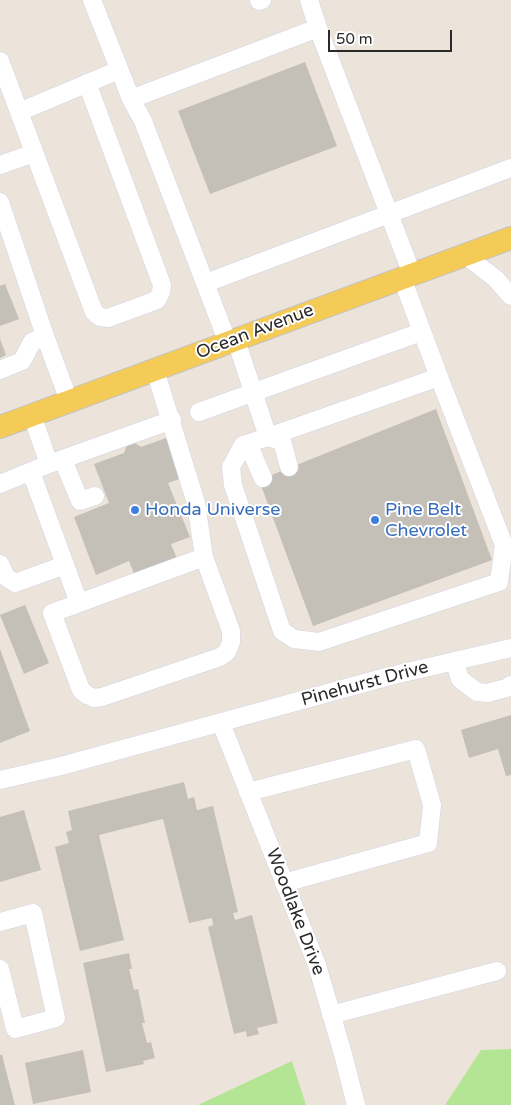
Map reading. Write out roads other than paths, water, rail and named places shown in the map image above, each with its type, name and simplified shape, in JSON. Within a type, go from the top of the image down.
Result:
[{"type":"main road","name":"Ocean Avenue","points":[[0,427],[511,238]]},
{"type":"street","points":[[92,0],[131,99],[143,121],[206,283],[253,394],[262,439],[276,472],[282,441],[262,439]]},
{"type":"street","points":[[308,0],[389,213],[421,332],[439,377],[504,546],[499,582],[319,642],[294,640],[282,631],[233,485],[231,467],[244,445],[439,377]]},
{"type":"street","points":[[131,99],[318,28]]},
{"type":"street","points":[[0,62],[94,312],[100,317],[108,318],[157,300],[162,284],[87,84]]},
{"type":"street","points":[[19,112],[119,70]]},
{"type":"street","points":[[0,165],[34,153]]},
{"type":"street","points":[[206,283],[511,168]]},
{"type":"street","points":[[0,202],[69,401]]},
{"type":"street","points":[[466,255],[496,279],[511,296]]},
{"type":"street","points":[[199,412],[421,332]]},
{"type":"street","points":[[0,370],[22,361],[32,342],[45,336]]},
{"type":"street","points":[[155,370],[172,420],[196,503],[204,557],[231,631],[231,642],[227,652],[220,657],[102,697],[94,698],[86,695],[81,690],[52,613],[204,557]]},
{"type":"street","points":[[32,415],[56,462],[80,501],[95,496]]},
{"type":"street","points":[[0,484],[172,420]]},
{"type":"street","points":[[31,472],[79,603]]},
{"type":"street","points":[[0,564],[6,577],[15,583],[65,565]]},
{"type":"street","name":"Pinehurst Drive","points":[[0,780],[61,766],[390,676],[511,648]]},
{"type":"street","points":[[454,661],[460,679],[477,692],[488,693],[511,685]]},
{"type":"street","name":"Woodlake Drive","points":[[221,723],[316,965],[356,1105]]},
{"type":"street","points":[[248,792],[416,749],[432,805],[428,843],[284,883]]},
{"type":"street","points":[[0,922],[33,913],[56,1018],[15,1029],[0,969]]},
{"type":"street","points":[[331,1015],[497,971]]},
{"type":"place","name":"Honda Universe","points":[[135,510]]},
{"type":"place","name":"Pine Belt Chevrolet","points":[[375,520]]}]
